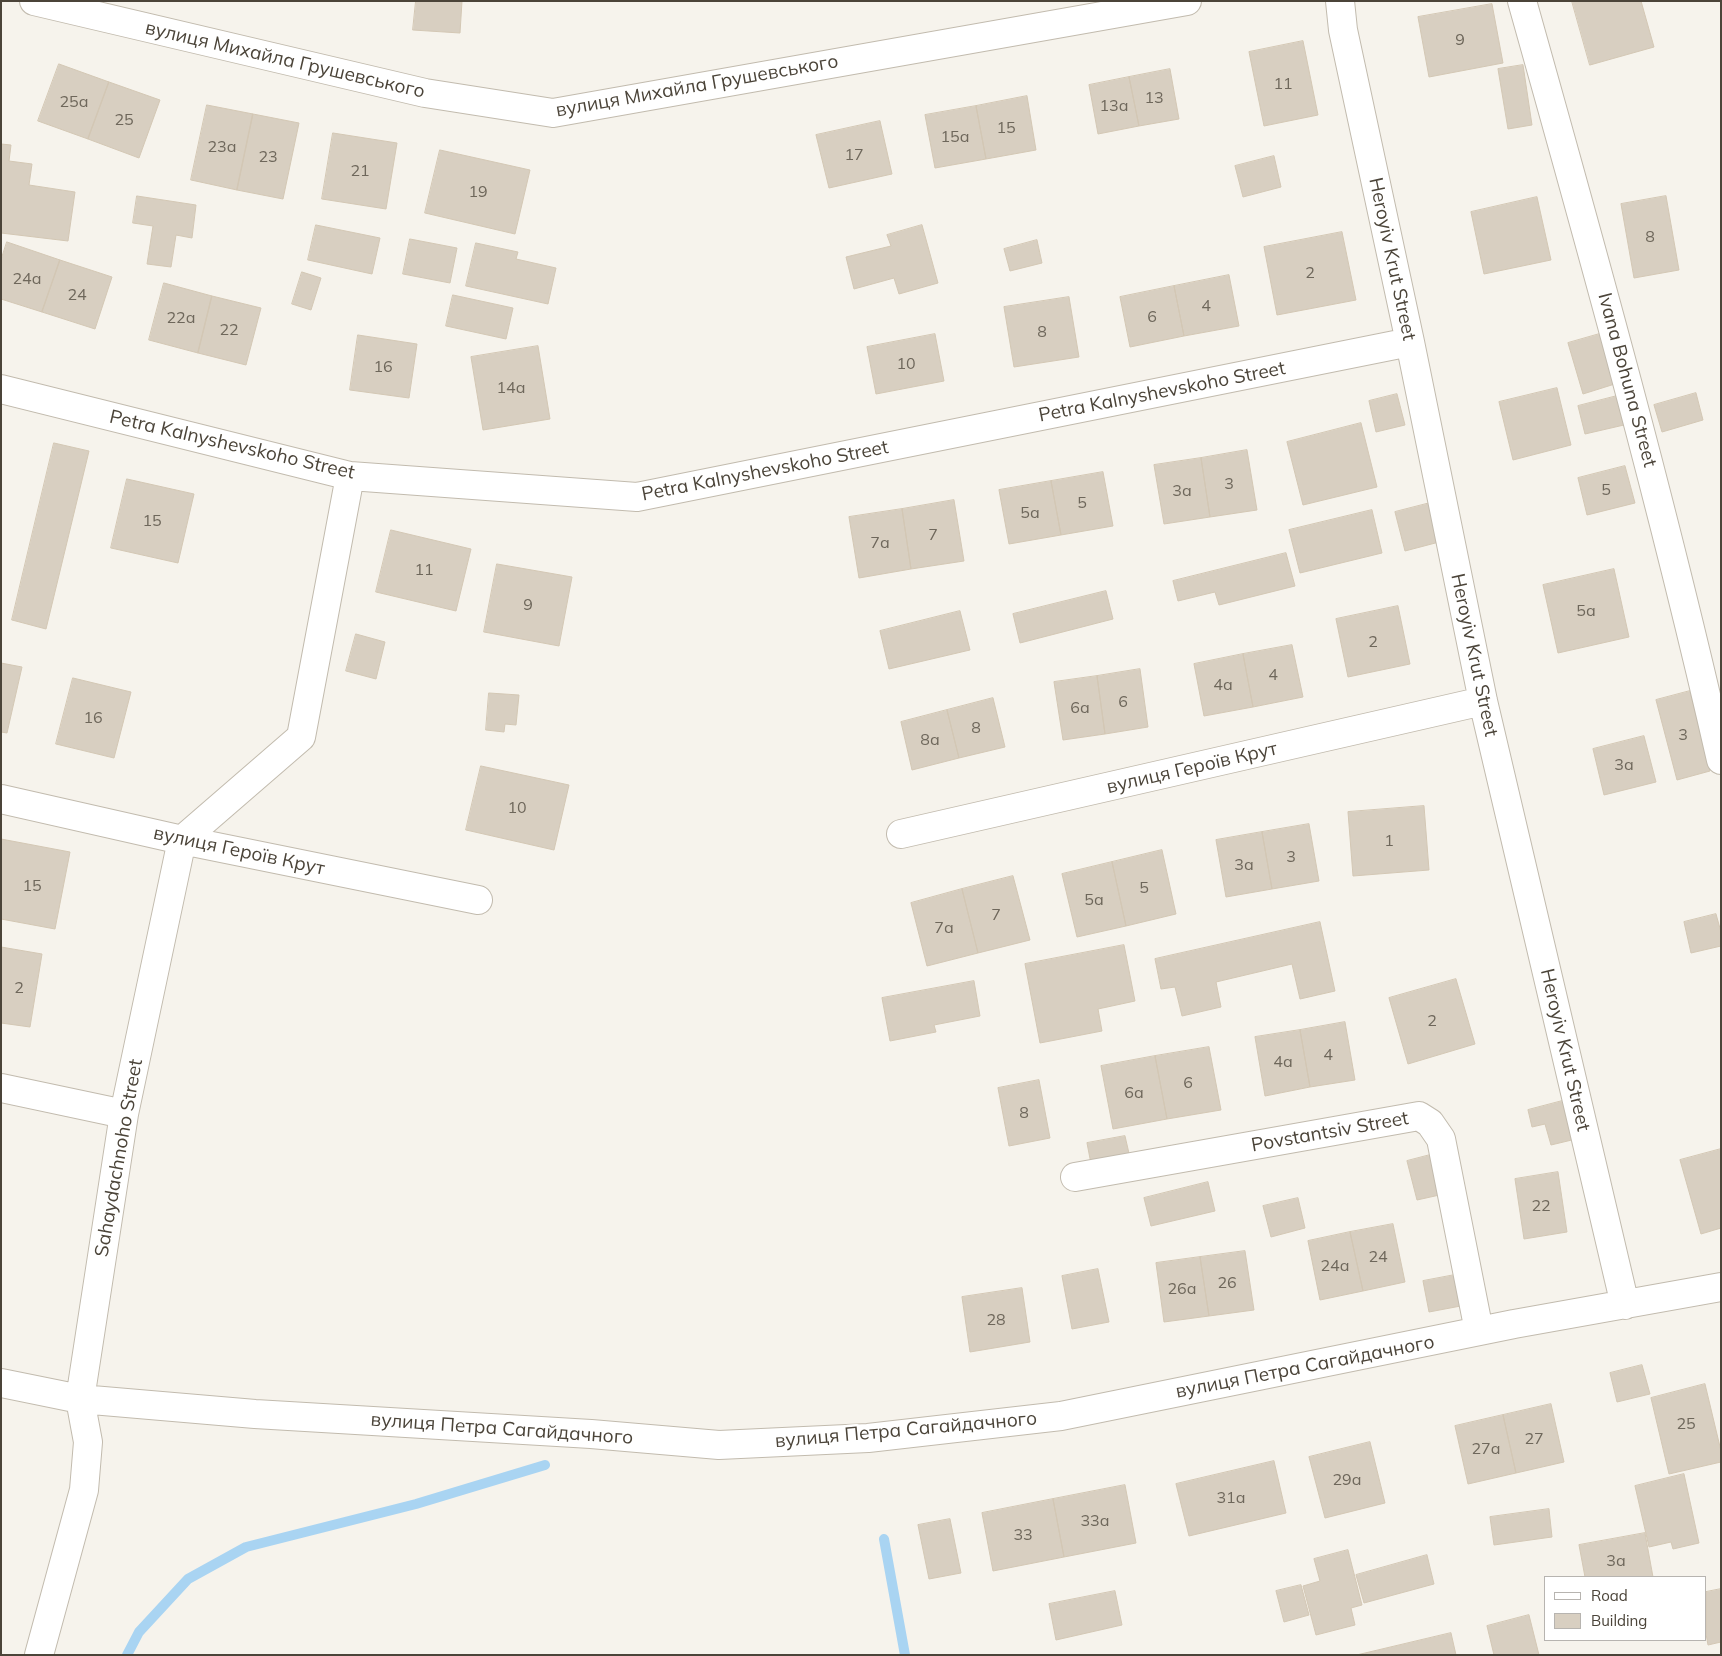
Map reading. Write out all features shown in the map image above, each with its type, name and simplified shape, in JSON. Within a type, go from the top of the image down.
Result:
[{"type":"street","name":"вулиця Михайла Грушевського","points":[[34,1],[425,93],[553,113],[1187,1]]},
{"type":"street","name":"Heroyiv Krut Street","points":[[1340,1],[1343,30],[1410,342],[1483,701],[1625,1306]]},
{"type":"street","name":"Ivana Bohuna Street","points":[[1522,1],[1591,244],[1686,607],[1721,760]]},
{"type":"street","name":"Petra Kalnyshevskoho Street","points":[[1,389],[350,476],[637,498],[1410,342]]},
{"type":"street","points":[[182,840],[301,738],[350,476]]},
{"type":"street","name":"вулиця Героїв Крут","points":[[902,834],[1483,701]]},
{"type":"street","name":"вулиця Героїв Крут","points":[[1,799],[182,840],[478,900]]},
{"type":"street","name":"Sahaydachnoho Street","points":[[39,1655],[84,1490],[88,1442],[80,1399],[124,1114],[182,840]]},
{"type":"street","points":[[1,1088],[124,1114]]},
{"type":"street","name":"Povstantsiv Street","points":[[1075,1177],[1418,1116],[1430,1123],[1441,1139],[1479,1331]]},
{"type":"street","name":"вулиця Петра Сагайдачного","points":[[80,1399],[255,1414],[591,1434],[719,1445],[868,1438],[1061,1416],[1479,1331],[1625,1306],[1721,1287]]},
{"type":"street","points":[[1,1383],[80,1399]]},
{"type":"building","points":[[416,1],[462,1],[460,33],[413,30]]},
{"type":"building","points":[[1572,1],[1641,1],[1654,47],[1590,65]]},
{"type":"building","points":[[1492,4],[1503,63],[1429,77],[1418,17]]},
{"type":"building","points":[[1303,41],[1318,115],[1264,126],[1249,52]]},
{"type":"building","points":[[59,64],[109,82],[88,139],[38,121]]},
{"type":"building","points":[[1523,65],[1532,125],[1508,129],[1498,69]]},
{"type":"building","points":[[1170,69],[1179,119],[1139,126],[1129,77]]},
{"type":"building","points":[[1129,77],[1139,126],[1098,134],[1089,85]]},
{"type":"building","points":[[109,82],[160,100],[139,158],[88,139]]},
{"type":"building","points":[[1027,96],[1036,150],[986,159],[976,106]]},
{"type":"building","points":[[207,105],[253,114],[237,190],[191,180]]},
{"type":"building","points":[[976,106],[986,159],[935,168],[925,115]]},
{"type":"building","points":[[253,114],[299,123],[283,199],[237,190]]},
{"type":"building","points":[[880,121],[892,174],[829,188],[816,135]]},
{"type":"building","points":[[333,133],[397,143],[386,209],[322,199]]},
{"type":"building","points":[[1,144],[11,145],[9,161],[32,164],[29,185],[75,192],[68,241],[1,233]]},
{"type":"building","points":[[440,150],[530,170],[515,234],[425,213]]},
{"type":"building","points":[[1274,156],[1281,187],[1243,197],[1235,166]]},
{"type":"building","points":[[137,196],[196,205],[192,238],[176,235],[171,267],[147,264],[153,226],[133,223]]},
{"type":"building","points":[[1666,196],[1679,270],[1634,278],[1621,204]]},
{"type":"building","points":[[1537,197],[1551,260],[1484,274],[1471,212]]},
{"type":"building","points":[[316,225],[380,238],[372,274],[308,260]]},
{"type":"building","points":[[922,225],[938,283],[899,294],[894,278],[854,289],[846,257],[891,246],[887,235]]},
{"type":"building","points":[[1342,232],[1356,300],[1277,315],[1264,247]]},
{"type":"building","points":[[410,239],[457,248],[450,283],[403,274]]},
{"type":"building","points":[[1037,240],[1042,263],[1010,271],[1004,249]]},
{"type":"building","points":[[7,242],[60,260],[42,312],[1,299],[1,260]]},
{"type":"building","points":[[476,243],[518,252],[516,259],[556,268],[548,304],[466,286]]},
{"type":"building","points":[[60,260],[112,277],[95,329],[42,312]]},
{"type":"building","points":[[302,272],[321,278],[311,310],[292,304]]},
{"type":"building","points":[[1229,275],[1239,326],[1184,336],[1174,286]]},
{"type":"building","points":[[164,283],[212,296],[198,353],[149,340]]},
{"type":"building","points":[[1174,286],[1184,336],[1130,347],[1120,297]]},
{"type":"building","points":[[453,295],[513,308],[506,339],[446,326]]},
{"type":"building","points":[[212,296],[261,308],[246,365],[198,353]]},
{"type":"building","points":[[1069,297],[1079,357],[1014,367],[1004,307]]},
{"type":"building","points":[[1603,333],[1618,383],[1583,394],[1568,343]]},
{"type":"building","points":[[935,334],[944,381],[876,394],[867,347]]},
{"type":"building","points":[[358,335],[417,344],[409,398],[350,390]]},
{"type":"building","points":[[538,346],[550,419],[483,430],[471,357]]},
{"type":"building","points":[[1557,388],[1571,445],[1513,460],[1499,402]]},
{"type":"building","points":[[1696,393],[1703,420],[1662,432],[1654,405]]},
{"type":"building","points":[[1397,394],[1405,425],[1376,432],[1369,401]]},
{"type":"building","points":[[1617,396],[1624,425],[1585,434],[1578,406]]},
{"type":"building","points":[[1361,423],[1377,487],[1303,505],[1287,442]]},
{"type":"building","points":[[54,443],[89,451],[46,629],[12,620]]},
{"type":"building","points":[[1247,450],[1257,510],[1210,517],[1201,458]]},
{"type":"building","points":[[1201,458],[1210,517],[1164,524],[1154,465]]},
{"type":"building","points":[[1625,466],[1635,503],[1587,515],[1578,478]]},
{"type":"building","points":[[1103,472],[1113,526],[1061,535],[1051,481]]},
{"type":"building","points":[[127,479],[194,494],[178,563],[111,548]]},
{"type":"building","points":[[1051,481],[1061,535],[1009,544],[999,490]]},
{"type":"building","points":[[954,500],[964,561],[911,569],[902,509]]},
{"type":"building","points":[[1434,502],[1443,541],[1405,551],[1395,512]]},
{"type":"building","points":[[902,509],[911,569],[859,578],[849,517]]},
{"type":"building","points":[[1372,510],[1382,553],[1300,573],[1289,530]]},
{"type":"building","points":[[391,530],[471,549],[456,611],[376,592]]},
{"type":"building","points":[[1286,553],[1295,586],[1219,605],[1215,592],[1178,601],[1173,581]]},
{"type":"building","points":[[497,564],[572,577],[559,646],[484,632]]},
{"type":"building","points":[[1614,569],[1629,637],[1558,653],[1543,585]]},
{"type":"building","points":[[1106,591],[1113,619],[1020,643],[1013,614]]},
{"type":"building","points":[[1398,606],[1410,664],[1348,677],[1336,619]]},
{"type":"building","points":[[960,611],[970,650],[889,669],[880,631]]},
{"type":"building","points":[[356,634],[385,642],[376,679],[346,671]]},
{"type":"building","points":[[1292,645],[1303,697],[1253,707],[1243,654]]},
{"type":"building","points":[[1243,654],[1253,707],[1204,716],[1194,664]]},
{"type":"building","points":[[1,663],[22,667],[7,733],[1,732]]},
{"type":"building","points":[[1140,669],[1148,727],[1105,734],[1097,676]]},
{"type":"building","points":[[1097,676],[1105,734],[1063,740],[1054,682]]},
{"type":"building","points":[[73,678],[131,692],[114,758],[56,744]]},
{"type":"building","points":[[1690,691],[1710,771],[1677,780],[1656,700]]},
{"type":"building","points":[[489,693],[519,695],[516,725],[505,724],[504,732],[486,730]]},
{"type":"building","points":[[993,698],[1005,747],[959,758],[947,710]]},
{"type":"building","points":[[947,710],[959,758],[912,770],[901,722]]},
{"type":"building","points":[[1644,736],[1656,782],[1604,795],[1593,749]]},
{"type":"building","points":[[481,766],[569,785],[554,850],[466,830]]},
{"type":"building","points":[[1424,806],[1429,870],[1353,876],[1348,812]]},
{"type":"building","points":[[1309,824],[1319,881],[1272,889],[1262,832]]},
{"type":"building","points":[[1262,832],[1272,889],[1226,897],[1216,840]]},
{"type":"building","points":[[1,839],[70,852],[55,929],[1,919]]},
{"type":"building","points":[[1162,850],[1176,914],[1126,926],[1112,862]]},
{"type":"building","points":[[1112,862],[1126,926],[1077,937],[1062,874]]},
{"type":"building","points":[[1013,876],[1030,940],[978,953],[962,889]]},
{"type":"building","points":[[962,889],[978,953],[927,966],[911,903]]},
{"type":"building","points":[[1716,914],[1721,932],[1721,946],[1691,953],[1684,922]]},
{"type":"building","points":[[1320,922],[1335,991],[1300,999],[1292,964],[1216,982],[1221,1007],[1182,1016],[1175,987],[1161,989],[1155,959]]},
{"type":"building","points":[[1124,945],[1135,1001],[1098,1009],[1102,1031],[1040,1043],[1025,964]]},
{"type":"building","points":[[1,947],[42,954],[30,1027],[1,1023]]},
{"type":"building","points":[[1456,979],[1475,1044],[1408,1064],[1389,998]]},
{"type":"building","points":[[974,981],[980,1016],[934,1025],[936,1032],[890,1041],[882,998]]},
{"type":"building","points":[[1345,1022],[1355,1080],[1310,1087],[1300,1030]]},
{"type":"building","points":[[1300,1030],[1310,1087],[1265,1096],[1255,1037]]},
{"type":"building","points":[[1209,1047],[1221,1110],[1167,1119],[1155,1056]]},
{"type":"building","points":[[1155,1056],[1167,1119],[1113,1129],[1101,1066]]},
{"type":"building","points":[[1039,1080],[1050,1138],[1009,1146],[998,1088]]},
{"type":"building","points":[[1566,1100],[1576,1139],[1551,1145],[1545,1124],[1532,1127],[1528,1110]]},
{"type":"building","points":[[1125,1136],[1131,1162],[1092,1169],[1087,1143]]},
{"type":"building","points":[[1721,1149],[1721,1228],[1701,1234],[1680,1160]]},
{"type":"building","points":[[1434,1154],[1444,1194],[1417,1200],[1407,1161]]},
{"type":"building","points":[[1558,1172],[1567,1232],[1524,1239],[1515,1179]]},
{"type":"building","points":[[1208,1182],[1215,1211],[1151,1226],[1144,1198]]},
{"type":"building","points":[[1298,1198],[1305,1228],[1271,1237],[1263,1206]]},
{"type":"building","points":[[1393,1224],[1405,1282],[1363,1291],[1350,1232]]},
{"type":"building","points":[[1350,1232],[1363,1291],[1320,1300],[1308,1241]]},
{"type":"building","points":[[1245,1251],[1254,1310],[1209,1316],[1200,1257]]},
{"type":"building","points":[[1200,1257],[1209,1316],[1164,1322],[1156,1263]]},
{"type":"building","points":[[1098,1269],[1109,1322],[1072,1329],[1062,1276]]},
{"type":"building","points":[[1460,1274],[1466,1305],[1429,1312],[1423,1281]]},
{"type":"building","points":[[1022,1288],[1030,1342],[970,1352],[962,1297]]},
{"type":"building","points":[[1642,1365],[1650,1394],[1617,1402],[1610,1373]]},
{"type":"building","points":[[1705,1384],[1721,1451],[1721,1462],[1669,1474],[1651,1398]]},
{"type":"building","points":[[1551,1404],[1564,1462],[1516,1473],[1503,1415]]},
{"type":"building","points":[[1503,1415],[1516,1473],[1468,1484],[1455,1426]]},
{"type":"building","points":[[1370,1442],[1385,1503],[1325,1518],[1309,1457]]},
{"type":"building","points":[[1274,1461],[1286,1513],[1189,1536],[1176,1484]]},
{"type":"building","points":[[1684,1474],[1699,1543],[1673,1549],[1671,1542],[1649,1547],[1635,1486]]},
{"type":"building","points":[[1125,1485],[1136,1543],[1064,1557],[1053,1499]]},
{"type":"building","points":[[1053,1499],[1064,1557],[993,1571],[982,1513]]},
{"type":"building","points":[[1549,1509],[1552,1537],[1494,1545],[1490,1517]]},
{"type":"building","points":[[950,1519],[961,1573],[929,1579],[918,1525]]},
{"type":"building","points":[[1645,1533],[1653,1576],[1585,1576],[1579,1545]]},
{"type":"building","points":[[1348,1550],[1362,1605],[1351,1608],[1355,1625],[1316,1635],[1303,1586],[1320,1581],[1314,1559]]},
{"type":"building","points":[[1427,1555],[1434,1584],[1364,1603],[1356,1575]]},
{"type":"building","points":[[1301,1585],[1309,1615],[1284,1622],[1276,1591]]},
{"type":"building","points":[[1721,1589],[1721,1642],[1708,1645],[1707,1640],[1707,1592]]},
{"type":"building","points":[[1115,1591],[1122,1625],[1056,1640],[1049,1604]]},
{"type":"building","points":[[1529,1615],[1539,1655],[1494,1655],[1487,1626]]},
{"type":"building","points":[[1451,1633],[1456,1655],[1357,1655]]},
{"type":"waterway","points":[[127,1655],[139,1632],[188,1579],[246,1547],[416,1504],[545,1465]]},
{"type":"waterway","points":[[884,1539],[905,1655]]}]
